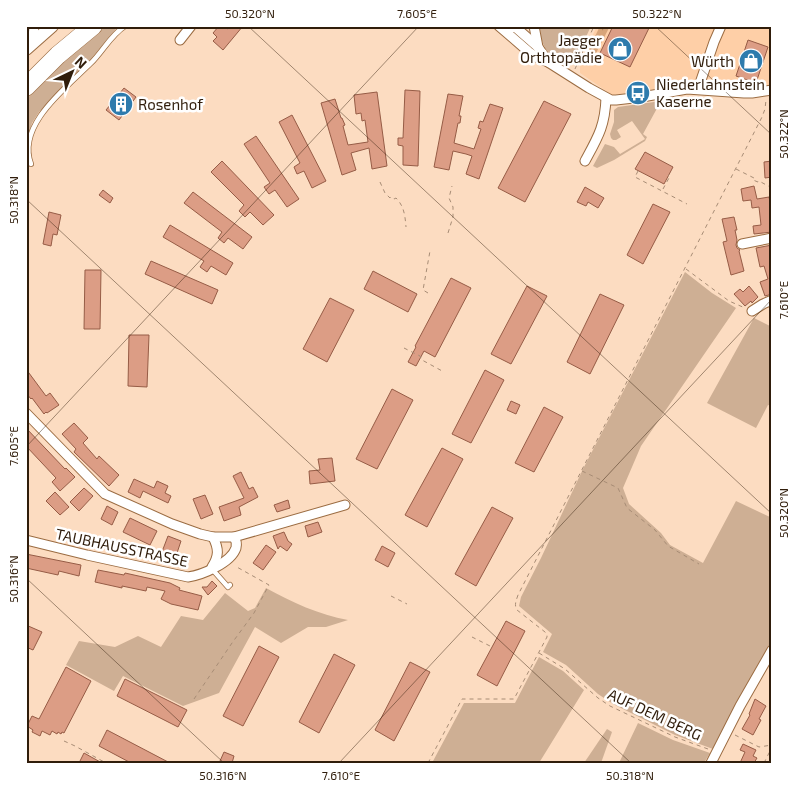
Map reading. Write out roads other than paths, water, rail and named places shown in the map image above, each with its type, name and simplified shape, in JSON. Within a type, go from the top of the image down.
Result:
[{"type":"highway","points":[[26,72],[75,26]]},
{"type":"highway","points":[[26,87],[92,26]]},
{"type":"street","points":[[31,46],[34,26]]},
{"type":"street","points":[[31,46],[52,26]]},
{"type":"street","points":[[180,40],[190,26]]},
{"type":"street","points":[[500,26],[529,52],[606,98],[616,100],[698,89],[744,93],[768,91]]},
{"type":"street","points":[[505,26],[514,26],[538,47],[548,62]]},
{"type":"street","points":[[514,26],[519,38],[529,52]]},
{"type":"street","points":[[534,26],[538,47]]},
{"type":"street","points":[[698,89],[720,26]]},
{"type":"street","points":[[586,161],[603,125],[606,98]]},
{"type":"street","points":[[742,244],[772,238]]},
{"type":"street","points":[[752,311],[772,300]]},
{"type":"street","points":[[26,413],[105,494],[172,524],[213,538],[231,537],[345,505]]},
{"type":"street","points":[[222,560],[223,546],[231,537]]},
{"type":"street","points":[[213,538],[218,546],[222,560]]},
{"type":"street","name":"TAUBHAUSSTRASSE","points":[[26,540],[188,577],[212,569]]},
{"type":"street","points":[[212,569],[222,560]]},
{"type":"street","points":[[711,763],[740,706],[772,650]]},
{"type":"lane","points":[[30,164],[28,147],[35,123],[41,113],[93,62],[118,30],[125,26]]},
{"type":"lane","points":[[212,569],[228,587],[230,585]]},
{"type":"place","name":"Jaeger Orthtopädie","points":[[620,49]]},
{"type":"place","name":"Würth","points":[[751,61]]},
{"type":"place","name":"Niederlahnstein Kaserne","points":[[638,93]]},
{"type":"place","name":"Rosenhof","points":[[121,104]]}]
